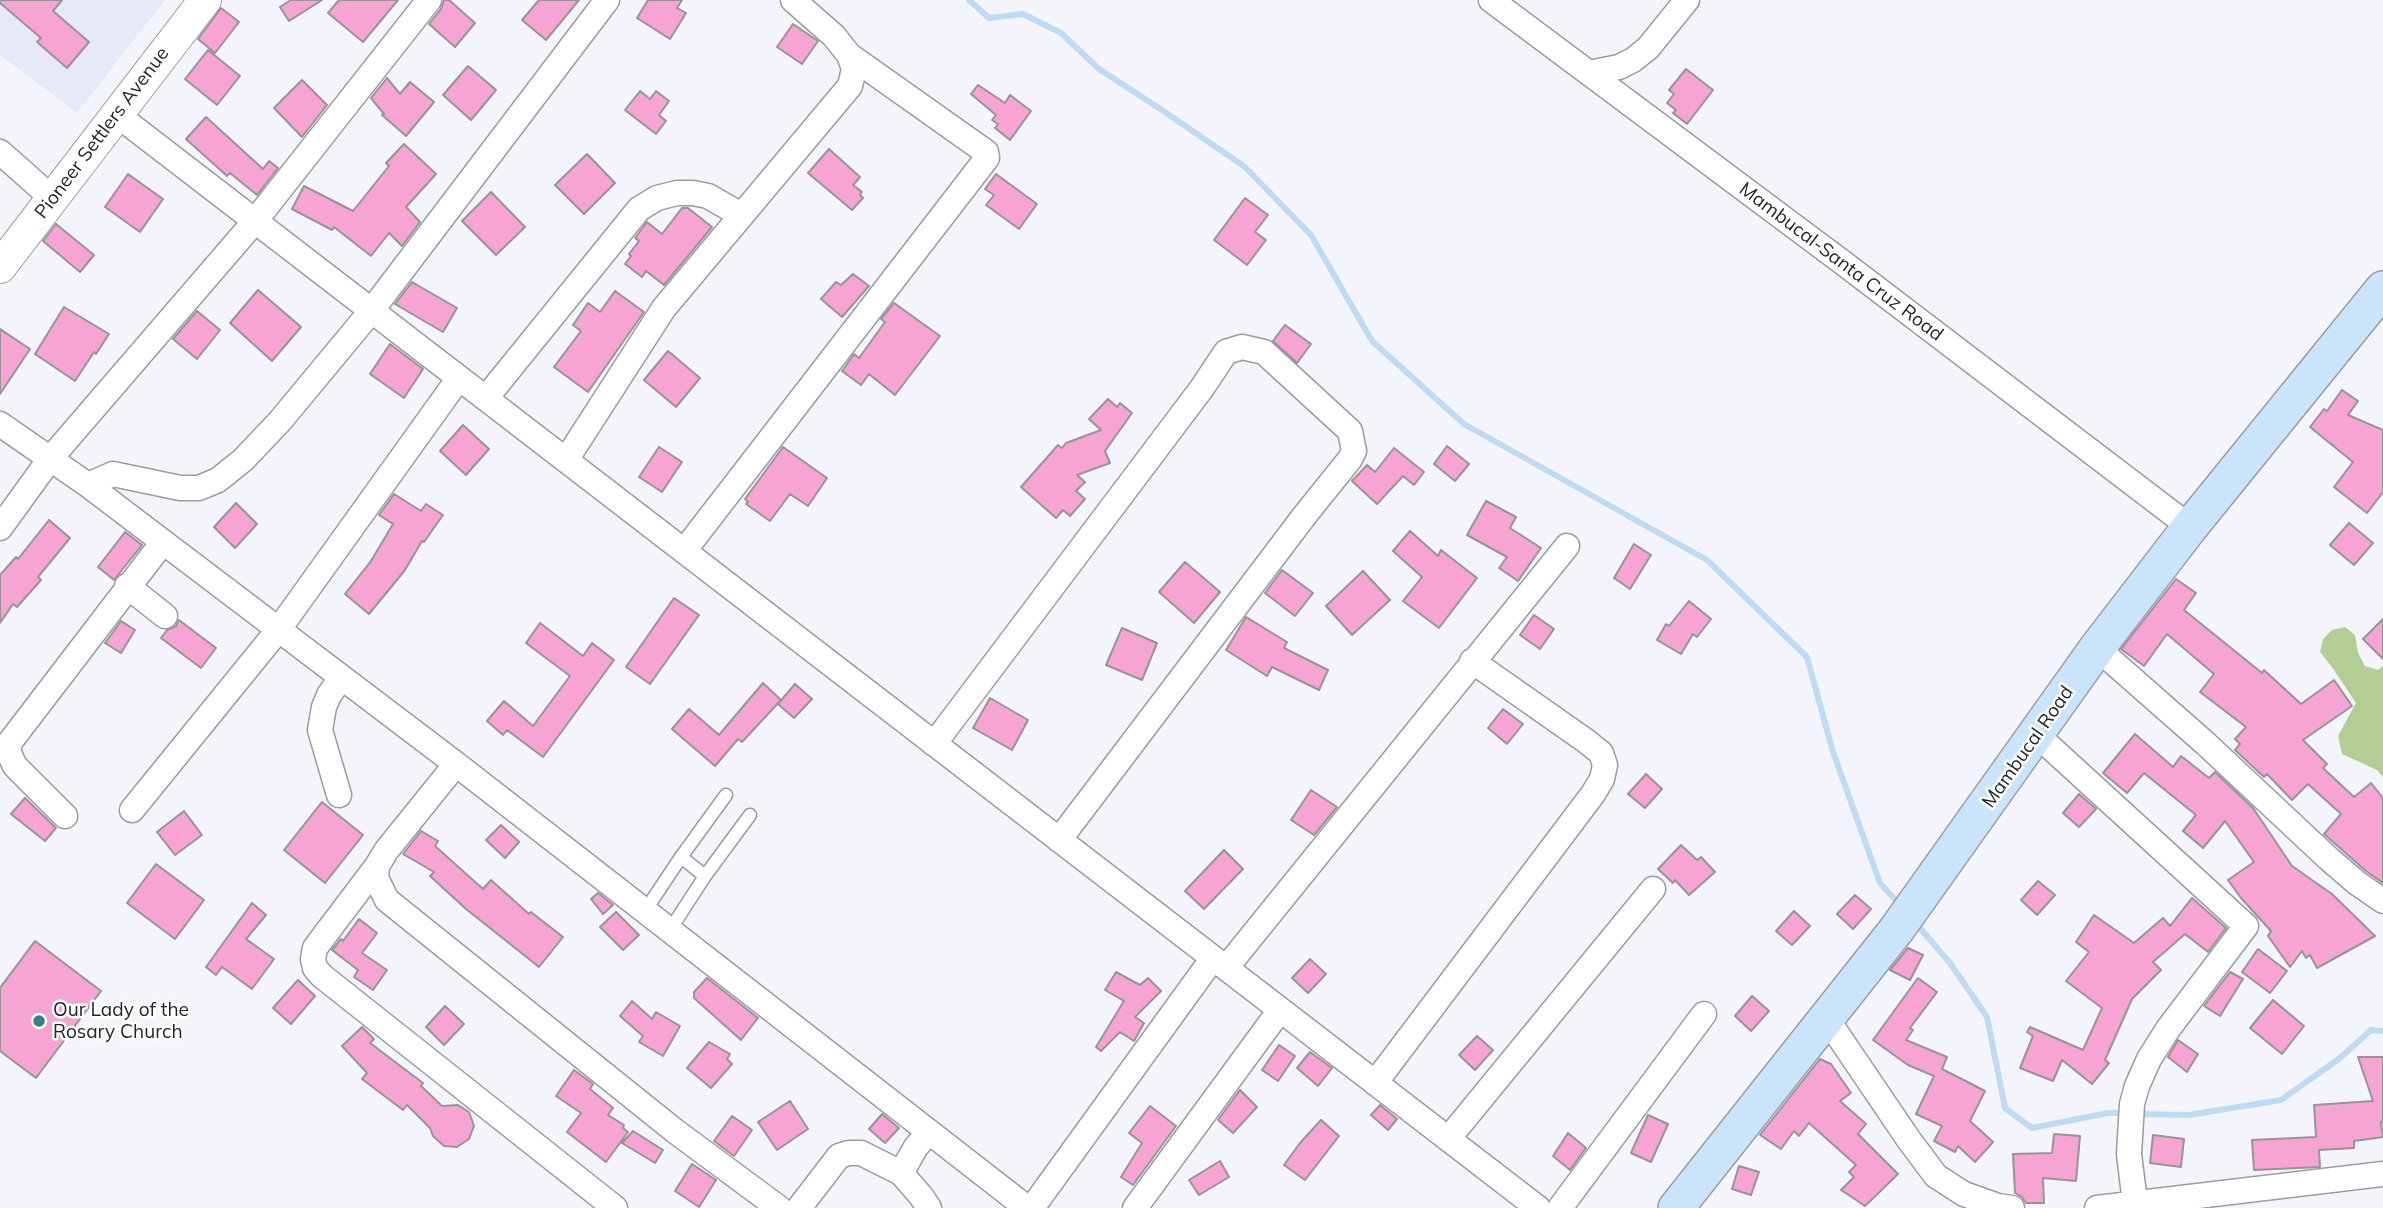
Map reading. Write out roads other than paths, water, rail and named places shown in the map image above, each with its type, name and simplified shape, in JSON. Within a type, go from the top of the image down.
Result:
[{"type":"main road","name":"Mambucal Road","points":[[1676,1208],[1906,916],[2097,648],[2190,527],[2383,289]]},
{"type":"street","name":"Pioneer Settlers Avenue","points":[[0,267],[205,0]]},
{"type":"street","points":[[0,528],[50,458],[255,221],[429,0]]},
{"type":"street","points":[[88,485],[113,474],[180,488],[198,488],[218,480],[243,460],[280,421],[372,310],[607,0]]},
{"type":"street","points":[[684,551],[987,158],[986,152],[849,55],[834,36],[793,0]]},
{"type":"street","points":[[1589,73],[1619,67],[1633,60],[1648,48],[1687,0]]},
{"type":"street","name":"Mambucal-Santa Cruz Road","points":[[1494,1],[2190,527]]},
{"type":"street","points":[[566,460],[664,307],[849,86],[854,69],[849,55]]},
{"type":"street","points":[[116,114],[1538,1208]]},
{"type":"street","points":[[0,152],[52,198]]},
{"type":"street","points":[[486,398],[639,209],[657,198],[693,193],[708,196],[741,215]]},
{"type":"street","points":[[934,744],[1202,388],[1226,352],[1242,347],[1264,352],[1350,431],[1354,451],[1059,840]]},
{"type":"street","points":[[132,810],[279,629],[459,377]]},
{"type":"street","points":[[0,424],[88,485],[456,764],[1027,1208]]},
{"type":"street","points":[[65,816],[15,766],[8,751],[10,742],[163,542]]},
{"type":"street","points":[[1032,1208],[1220,963],[1567,546]]},
{"type":"street","points":[[127,586],[165,616]]},
{"type":"street","points":[[2097,648],[2205,743],[2329,859],[2383,901]]},
{"type":"street","points":[[1375,1083],[1602,779],[1605,765],[1601,753],[1472,661]]},
{"type":"street","points":[[340,795],[320,730],[320,719],[329,695],[341,678]]},
{"type":"street","points":[[2037,735],[2246,926],[2168,1029],[2149,1059],[2137,1086],[2131,1114],[2129,1154],[2135,1203]]},
{"type":"street","points":[[456,764],[386,850],[315,948],[313,959],[316,968],[322,976],[615,1208]]},
{"type":"street","points":[[377,866],[376,878],[387,900],[675,1131],[779,1208]]},
{"type":"street","points":[[1448,1139],[1653,889]]},
{"type":"street","points":[[1135,1208],[1280,1010]]},
{"type":"street","points":[[1560,1208],[1704,1014]]},
{"type":"street","points":[[1827,1019],[1936,1176],[1964,1194],[2012,1208]]},
{"type":"street","points":[[901,1173],[916,1147],[929,1132]]},
{"type":"street","points":[[799,1208],[839,1156],[849,1153],[861,1153],[901,1173],[929,1208]]},
{"type":"street","points":[[2097,1208],[2383,1174]]},
{"type":"lane","points":[[645,911],[726,795]]},
{"type":"lane","points":[[670,930],[705,876],[750,815]]},
{"type":"lane","points":[[681,857],[705,876]]},
{"type":"waterway","points":[[969,0],[989,18],[1023,14],[1061,33],[1099,69],[1245,167],[1311,235],[1372,341],[1464,424],[1707,560],[1807,657],[1833,752],[1880,883],[1900,905]]},
{"type":"waterway","points":[[1914,921],[1950,963],[1987,1017],[2005,1108],[2032,1128],[2108,1113],[2126,1113]]},
{"type":"waterway","points":[[2137,1114],[2189,1115],[2281,1100],[2340,1058],[2371,1030],[2383,1031]]},
{"type":"place","name":"Our Lady of the Rosary Church","points":[[39,1021]]}]
